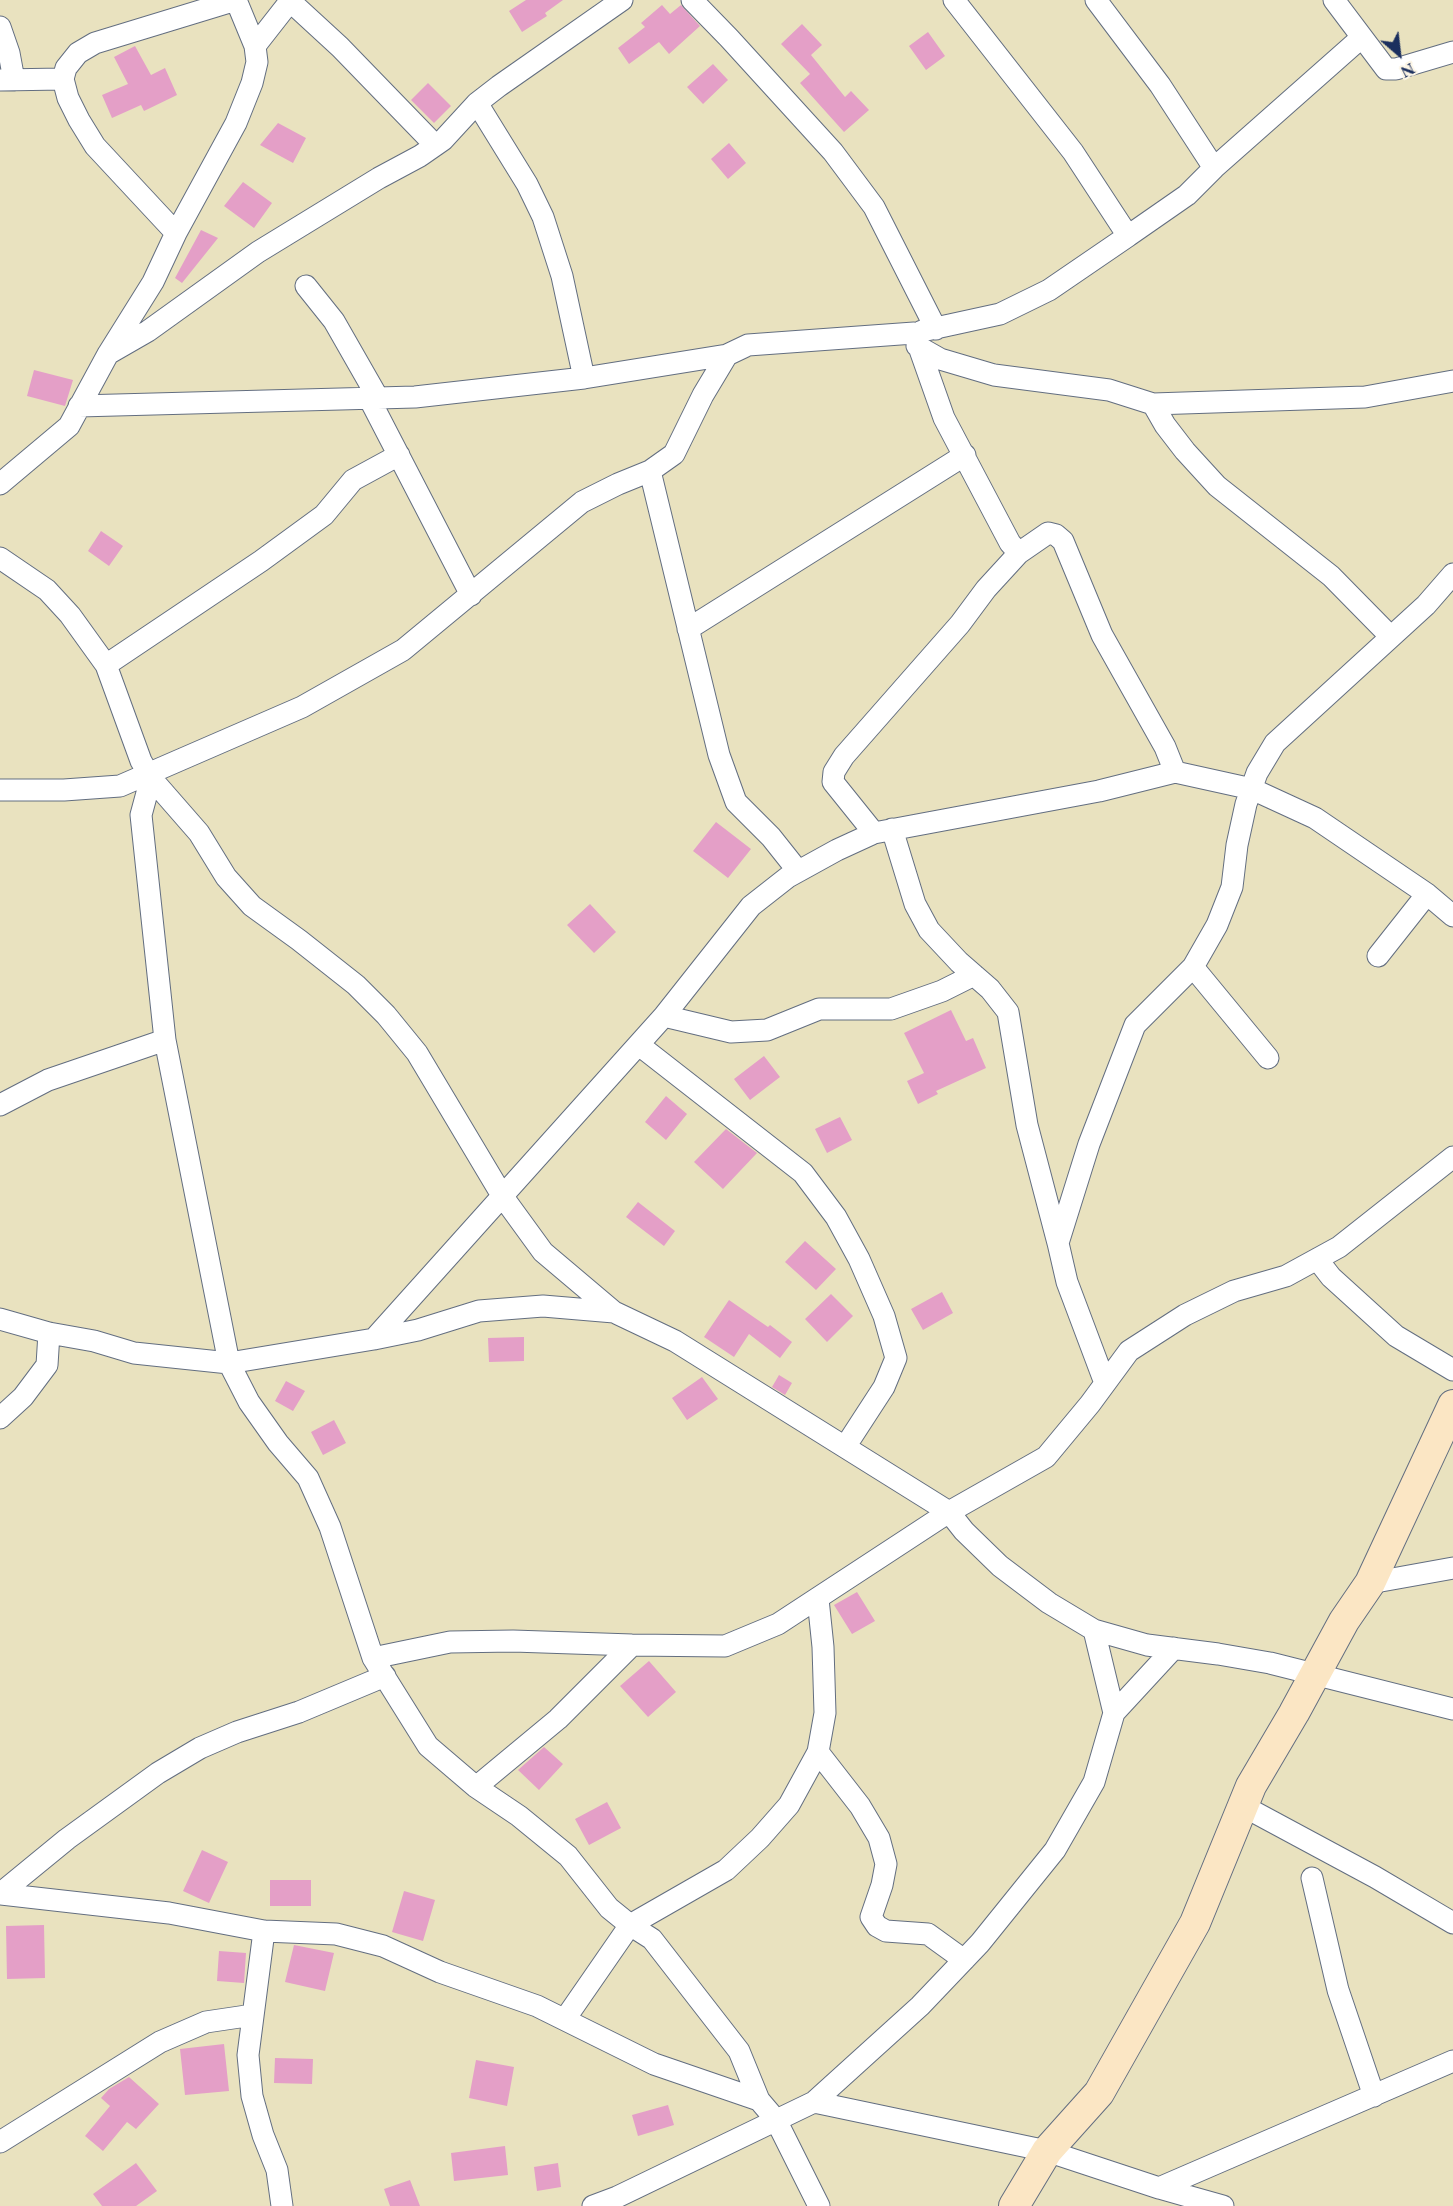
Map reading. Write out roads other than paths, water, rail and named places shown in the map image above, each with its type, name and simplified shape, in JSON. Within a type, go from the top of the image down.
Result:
[{"type":"street","points":[[0,484],[69,426],[108,354],[153,282],[176,233],[236,123],[257,62],[255,45],[236,0],[95,43],[78,53],[66,68],[63,79],[68,98],[95,146],[176,233]]},
{"type":"street","points":[[108,354],[148,331],[258,252],[379,178],[401,168],[435,145],[477,103],[553,46],[622,0]]},
{"type":"street","points":[[692,0],[833,152],[874,207],[936,329]]},
{"type":"street","points":[[954,0],[1073,153],[1128,236]]},
{"type":"street","points":[[1096,0],[1160,85],[1214,168]]},
{"type":"street","points":[[1334,0],[1383,68],[1389,70],[1453,52]]},
{"type":"street","points":[[255,45],[290,1],[340,47],[435,145]]},
{"type":"street","points":[[0,27],[9,53],[7,80],[63,79]]},
{"type":"street","points":[[79,406],[415,397],[584,378],[727,356],[748,345],[916,339],[936,329],[1000,314],[1049,290],[1187,195],[1214,168],[1361,39]]},
{"type":"street","points":[[477,103],[527,184],[543,217],[562,276],[584,378]]},
{"type":"street","points":[[306,286],[334,321],[471,596]]},
{"type":"street","points":[[916,339],[940,359],[994,375],[1109,390],[1153,404],[1365,397],[1453,381]]},
{"type":"street","points":[[916,339],[944,418],[1006,536],[1019,553]]},
{"type":"street","points":[[0,789],[64,790],[120,786],[150,776],[302,707],[403,650],[582,502],[650,471],[674,454],[703,395],[727,356]]},
{"type":"street","points":[[1153,404],[1165,425],[1185,451],[1217,486],[1331,576],[1391,637]]},
{"type":"street","points":[[106,665],[261,561],[324,515],[353,480],[399,455]]},
{"type":"street","points":[[688,629],[965,456]]},
{"type":"street","points":[[650,471],[719,755],[736,802],[771,837],[798,871]]},
{"type":"street","points":[[1105,1383],[1067,1282],[1028,1125],[1008,1012],[990,989],[929,930],[883,831],[833,782],[834,772],[844,756],[960,624],[986,589],[1019,553],[1048,533],[1056,535],[1063,541],[1102,635],[1165,747],[1175,772]]},
{"type":"street","points":[[0,558],[46,590],[70,615],[106,665],[141,761],[150,776],[199,833],[226,876],[252,906],[356,985],[386,1016],[417,1053],[503,1197],[543,1252],[614,1312],[675,1341],[949,1512],[964,1531],[1000,1566],[1049,1603],[1094,1630],[1147,1645],[1218,1654],[1270,1664],[1453,1709]]},
{"type":"street","points":[[1058,1243],[1089,1144],[1135,1026],[1193,967],[1217,925],[1232,887],[1237,845],[1257,773],[1275,743],[1426,605],[1453,574]]},
{"type":"street","points":[[374,1339],[639,1045],[751,906],[798,871],[837,849],[883,831],[1099,791],[1175,772],[1252,789],[1315,818],[1427,894],[1453,915]]},
{"type":"street","points":[[150,776],[141,815],[165,1040],[229,1363],[249,1402],[278,1443],[308,1478],[330,1527],[379,1667],[428,1746],[476,1787],[519,1816],[568,1856],[609,1908],[652,1939],[739,2051],[759,2100],[776,2120],[819,2206]]},
{"type":"street","points":[[1378,956],[1427,894]]},
{"type":"street","points":[[1193,967],[1268,1058]]},
{"type":"street","points":[[664,1016],[731,1032],[766,1030],[819,1009],[891,1009],[942,992],[974,975]]},
{"type":"street","points":[[0,1105],[48,1080],[165,1040]]},
{"type":"street","points":[[639,1045],[803,1173],[836,1217],[859,1259],[884,1316],[896,1358],[884,1387],[845,1447]]},
{"type":"street","points":[[1,1894],[67,1839],[158,1773],[200,1748],[237,1732],[300,1712],[379,1667],[450,1642],[513,1641],[725,1646],[778,1624],[949,1512],[1046,1457],[1129,1351],[1185,1315],[1234,1291],[1286,1276],[1339,1247],[1453,1157]]},
{"type":"street","points":[[1317,1259],[1332,1277],[1396,1336],[1453,1370]]},
{"type":"street","points":[[0,1319],[134,1353],[229,1363],[418,1330],[479,1311],[543,1306],[614,1312]]},
{"type":"street","points":[[0,1418],[23,1397],[47,1365],[50,1333]]},
{"type":"street","points":[[1014,2206],[1047,2151],[1099,2093],[1195,1923],[1251,1786],[1344,1621],[1370,1584],[1453,1405]]},
{"type":"street","points":[[1370,1584],[1453,1568]]},
{"type":"street","points":[[565,2019],[630,1925],[726,1870],[760,1838],[789,1805],[818,1752],[825,1713],[823,1647],[818,1599]]},
{"type":"street","points":[[1094,1630],[1114,1713]]},
{"type":"street","points":[[476,1787],[558,1719],[632,1645]]},
{"type":"street","points":[[593,2206],[617,2197],[814,2102],[920,2007],[980,1943],[1055,1850],[1094,1782],[1114,1713],[1174,1648]]},
{"type":"street","points":[[818,1752],[860,1806],[879,1838],[886,1864],[871,1917],[877,1926],[886,1931],[928,1934],[964,1960]]},
{"type":"street","points":[[1243,1806],[1375,1877],[1453,1923]]},
{"type":"street","points":[[1312,1878],[1338,1990],[1374,2096]]},
{"type":"street","points":[[1,1894],[169,1913],[264,1931],[336,1934],[383,1946],[440,1972],[537,2006],[654,2064],[759,2100]]},
{"type":"street","points":[[264,1931],[248,2055],[252,2097],[263,2135],[277,2170],[282,2206]]},
{"type":"street","points":[[0,2142],[160,2042],[206,2022],[253,2015]]},
{"type":"street","points":[[1159,2188],[1453,2061]]},
{"type":"street","points":[[814,2102],[1047,2151],[1159,2188],[1223,2206]]}]
